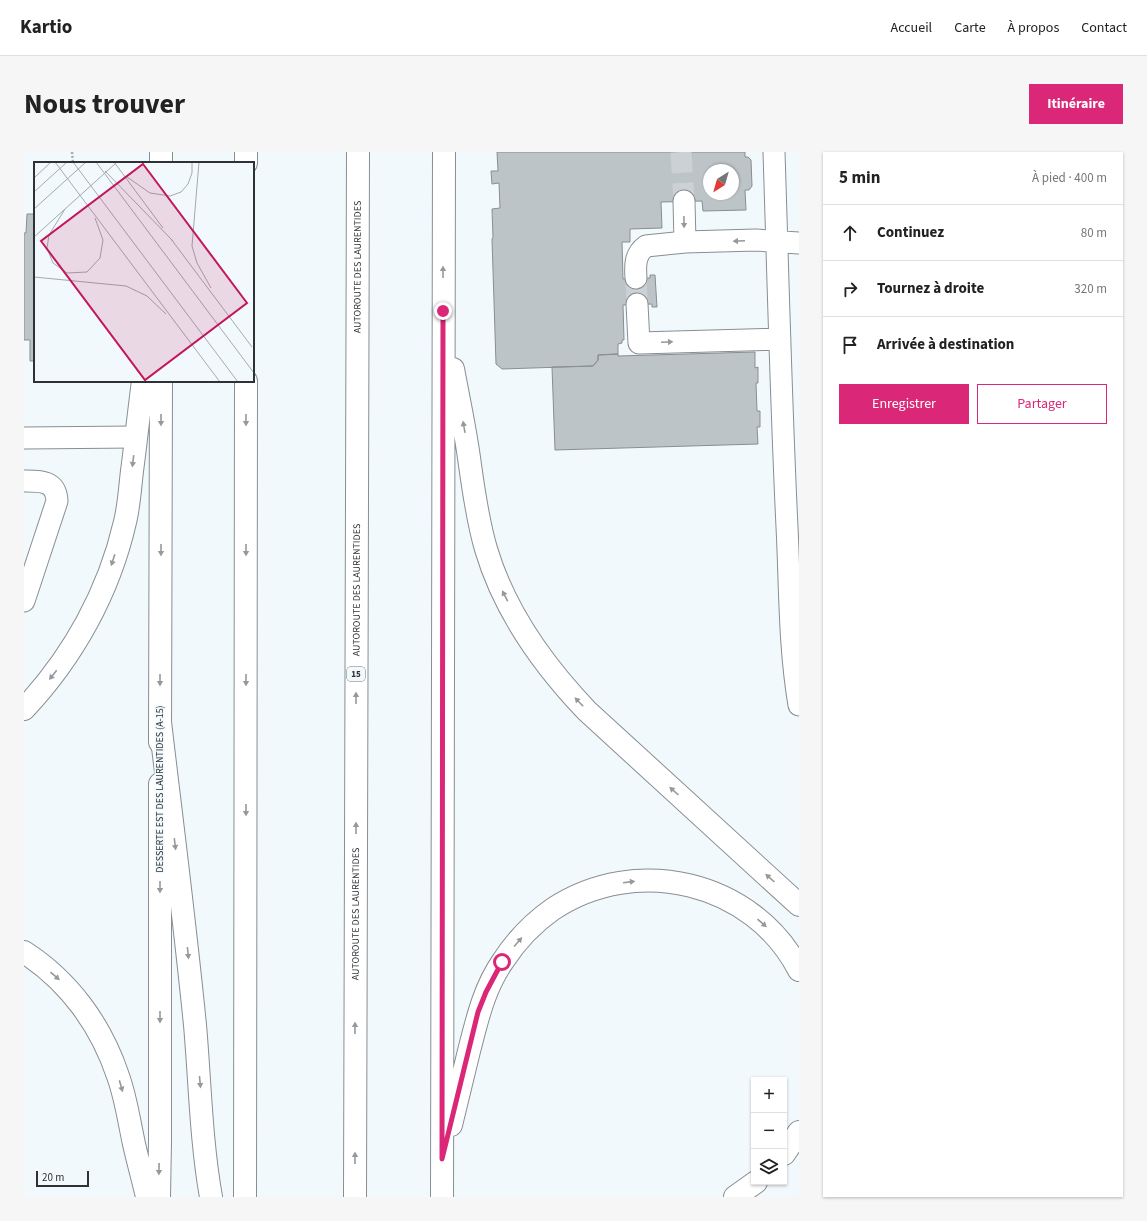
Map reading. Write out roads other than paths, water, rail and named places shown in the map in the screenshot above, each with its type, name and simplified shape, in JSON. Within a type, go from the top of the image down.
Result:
[{"type":"main road","name":"AUTOROUTE DES LAURENTIDES","points":[[355,1197],[358,152]]},
{"type":"main road","points":[[442,1197],[444,152]]},
{"type":"main road","points":[[443,311],[474,496],[486,549],[503,592],[525,633],[568,692],[587,711],[799,905]]},
{"type":"main road","points":[[24,709],[60,665],[73,646],[104,587],[113,563],[125,523],[143,382]]},
{"type":"main road","name":"DESSERTE EST DES LAURENTIDES (A-15)","points":[[159,1197],[161,382]]},
{"type":"main road","points":[[245,1197],[246,382]]},
{"type":"main road","points":[[160,722],[184,914],[211,1197]]},
{"type":"main road","points":[[442,1159],[478,1012],[493,977],[506,957],[539,920],[554,909],[572,899],[606,886],[644,880],[686,884],[706,890],[726,898],[760,921],[786,948],[799,970]]},
{"type":"main road","points":[[24,952],[50,971],[71,992],[91,1018],[106,1045],[122,1088],[147,1197]]},
{"type":"main road","points":[[787,1150],[799,1132]]},
{"type":"main road","points":[[735,1197],[752,1185]]},
{"type":"lane","points":[[774,152],[778,241],[782,433],[792,649],[799,705]]},
{"type":"lane","points":[[684,201],[685,242]]},
{"type":"lane","points":[[636,278],[637,256],[641,249],[646,246],[685,242],[761,240],[799,243]]},
{"type":"lane","points":[[637,304],[639,350],[780,339]]},
{"type":"lane","points":[[24,438],[136,437]]},
{"type":"lane","points":[[24,481],[47,483],[54,489],[57,501],[24,601]]},
{"type":"tunnel","points":[[681,152],[684,201]]},
{"type":"tunnel","points":[[636,278],[637,304]]}]
